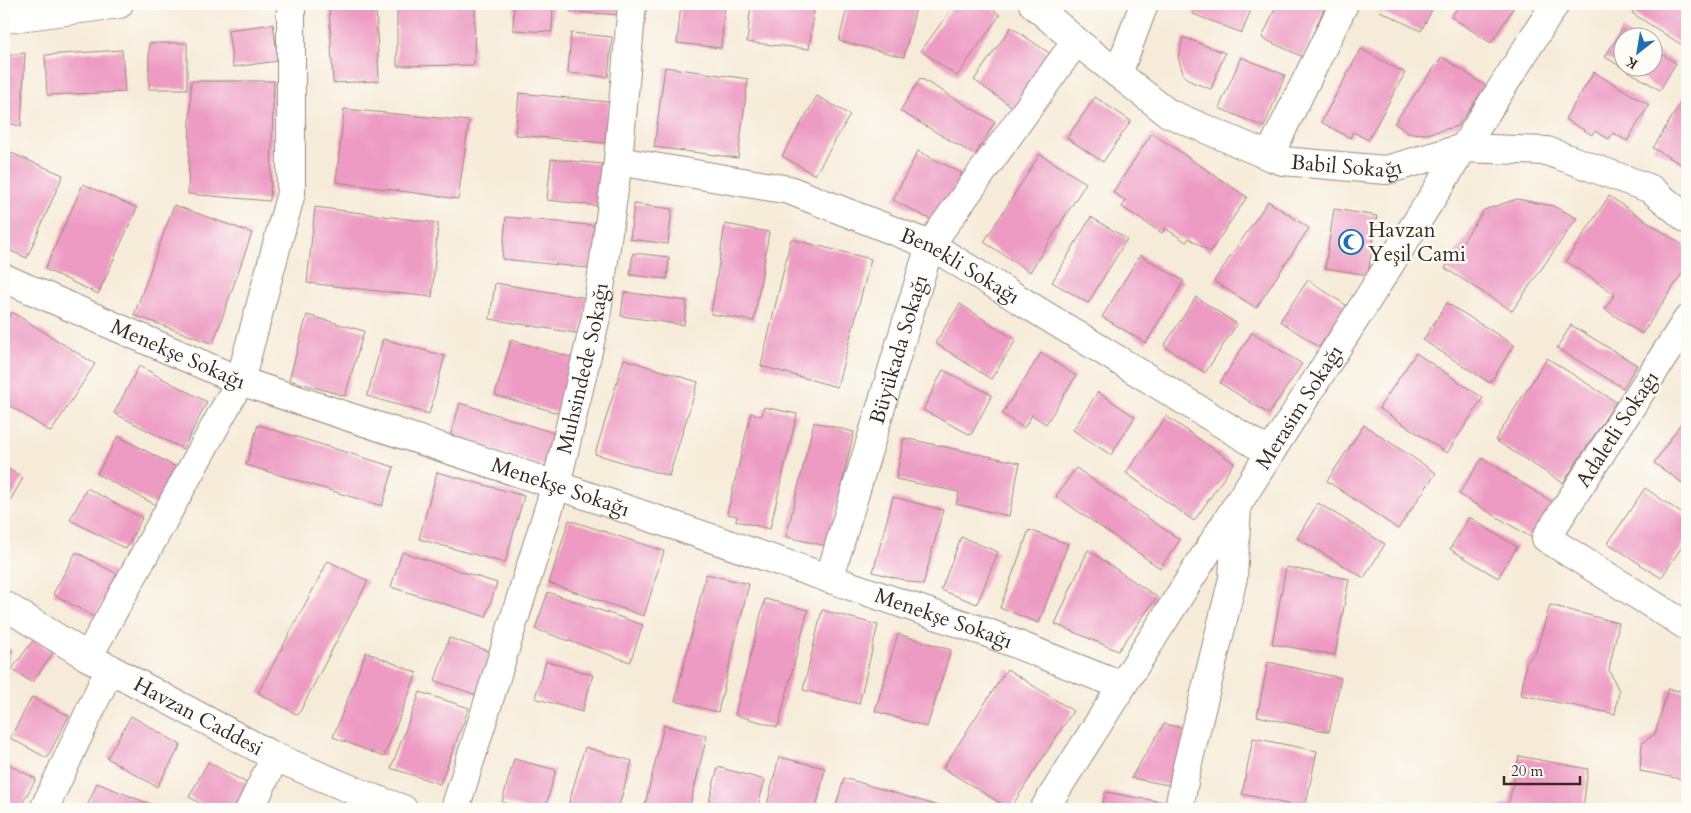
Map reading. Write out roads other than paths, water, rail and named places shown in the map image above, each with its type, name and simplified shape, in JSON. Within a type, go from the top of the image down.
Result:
[{"type":"street","points":[[16,13],[119,4]]},
{"type":"street","points":[[44,809],[99,663],[240,381],[291,193],[291,4]]},
{"type":"street","name":"Muhsindede Sokağı","points":[[455,809],[556,485],[596,317],[618,161],[632,4]]},
{"type":"street","name":"Babil Sokağı","points":[[1033,4],[1076,41],[1168,113],[1269,156],[1283,160],[1386,170],[1463,148],[1547,151],[1651,189],[1687,219]]},
{"type":"street","points":[[1118,74],[1144,4]]},
{"type":"street","points":[[1269,156],[1344,4]]},
{"type":"street","name":"Merasim Sokağı","points":[[1044,809],[1555,4]]},
{"type":"street","name":"Büyükada Sokağı","points":[[829,579],[930,245],[1076,41]]},
{"type":"street","name":"Benekli Sokağı","points":[[618,161],[789,190],[930,245],[1270,453]]},
{"type":"street","name":"Menekşe Sokağı","points":[[4,278],[240,381],[556,485],[988,633],[1122,686]]},
{"type":"street","name":"Adaletli Sokağı","points":[[1687,320],[1546,538],[1687,626]]},
{"type":"street","points":[[1179,809],[1186,771],[1233,578],[1238,504]]},
{"type":"street","name":"Havzan Caddesi","points":[[4,605],[99,663],[364,803],[403,809]]},
{"type":"street","points":[[250,809],[275,757]]},
{"type":"place","name":"Havzan Yeşil Cami","points":[[1351,242]]}]
